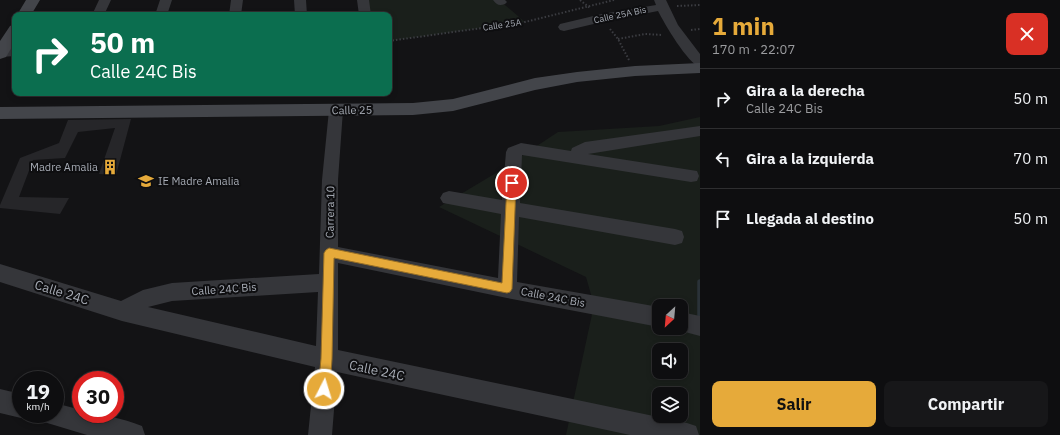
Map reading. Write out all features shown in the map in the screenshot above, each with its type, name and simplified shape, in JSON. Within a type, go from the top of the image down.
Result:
[{"type":"street","points":[[26,12],[33,0]]},
{"type":"street","points":[[99,12],[104,0]]},
{"type":"street","points":[[162,12],[166,0]]},
{"type":"street","points":[[235,12],[237,0]]},
{"type":"street","points":[[300,0],[301,12]]},
{"type":"street","points":[[363,0],[365,12]]},
{"type":"street","points":[[661,3],[680,35],[700,63]]},
{"type":"street","name":"Calle 25A Bis","points":[[564,27],[661,3]]},
{"type":"street","points":[[4,53],[12,36]]},
{"type":"street","name":"Calle 25","points":[[0,113],[413,109],[453,105],[535,84],[577,77],[635,71],[700,68]]},
{"type":"street","name":"Carrera 10","points":[[320,435],[327,359],[330,180],[336,110]]},
{"type":"street","points":[[576,158],[578,152],[585,148],[700,131]]},
{"type":"street","points":[[507,289],[514,152],[521,149],[691,176]]},
{"type":"street","points":[[450,198],[675,237]]},
{"type":"street","name":"Calle 24C Bis","points":[[329,253],[507,289],[652,316]]},
{"type":"street","name":"Calle 24C","points":[[0,273],[122,311],[327,359],[685,434]]},
{"type":"street","name":"Calle 24C Bis","points":[[122,311],[143,299],[172,292],[329,282]]},
{"type":"street","points":[[688,323],[700,326]]},
{"type":"street","points":[[0,400],[12,403]]},
{"type":"street","points":[[64,417],[133,435]]},
{"type":"path","points":[[580,0],[602,18],[618,39],[635,71]]},
{"type":"path","name":"Calle 25A","points":[[392,41],[525,22],[614,0]]},
{"type":"path","name":"Calle 25A Bis","points":[[661,3],[700,5]]},
{"type":"path","points":[[618,39],[645,34],[680,35]]},
{"type":"shaded area","points":[[363,0],[499,0],[525,22],[392,41],[392,12],[365,12]]},
{"type":"shaded area","points":[[700,117],[700,435],[566,435],[594,305],[586,277],[439,207],[496,173],[558,132],[659,126]]},
{"type":"building","name":"Madre Amalia","points":[[131,119],[116,175],[99,174],[115,128],[78,132],[65,158],[33,160],[19,197],[69,198],[60,214],[0,208],[20,158],[59,143],[68,120]]},
{"type":"waterway","points":[[700,282],[700,320]]},
{"type":"place","name":"Madre Amalia","points":[[110,167]]},
{"type":"place","name":"IE Madre Amalia","points":[[146,181]]},
{"type":"route","points":[[324,389],[327,359],[329,253],[507,289],[512,183]]}]
